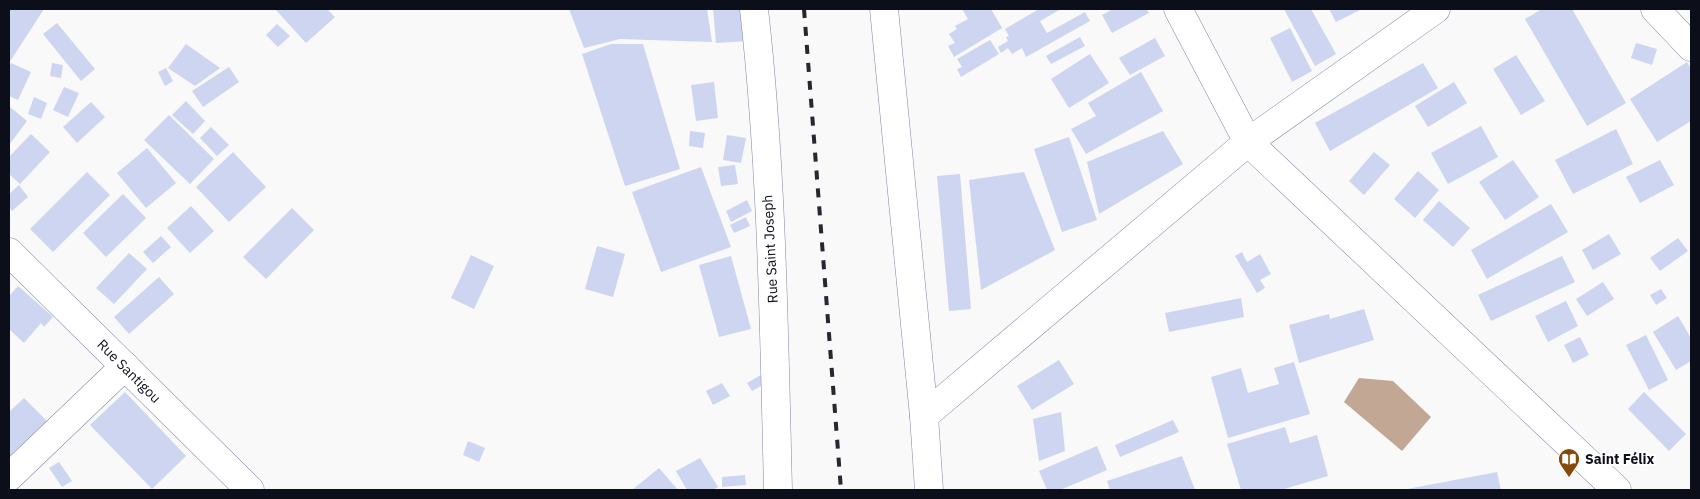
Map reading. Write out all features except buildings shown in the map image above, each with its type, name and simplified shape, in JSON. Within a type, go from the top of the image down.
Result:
[{"type":"street","name":"Rue Saint Joseph","points":[[754,9],[762,85],[772,280],[778,490]]},
{"type":"street","points":[[884,9],[924,416],[929,490]]},
{"type":"street","points":[[1178,9],[1248,142],[1617,490]]},
{"type":"street","points":[[924,416],[1248,142],[1436,9]]},
{"type":"street","points":[[1655,9],[1691,47]]},
{"type":"street","name":"Rue Santigou","points":[[9,252],[250,490]]},
{"type":"street","points":[[9,477],[125,366]]},
{"type":"shaded area","points":[[1359,378],[1393,381],[1431,417],[1402,451],[1344,402]]},
{"type":"railway","points":[[804,9],[841,490]]},
{"type":"place","name":"Saint Félix","points":[[1569,478]]}]
